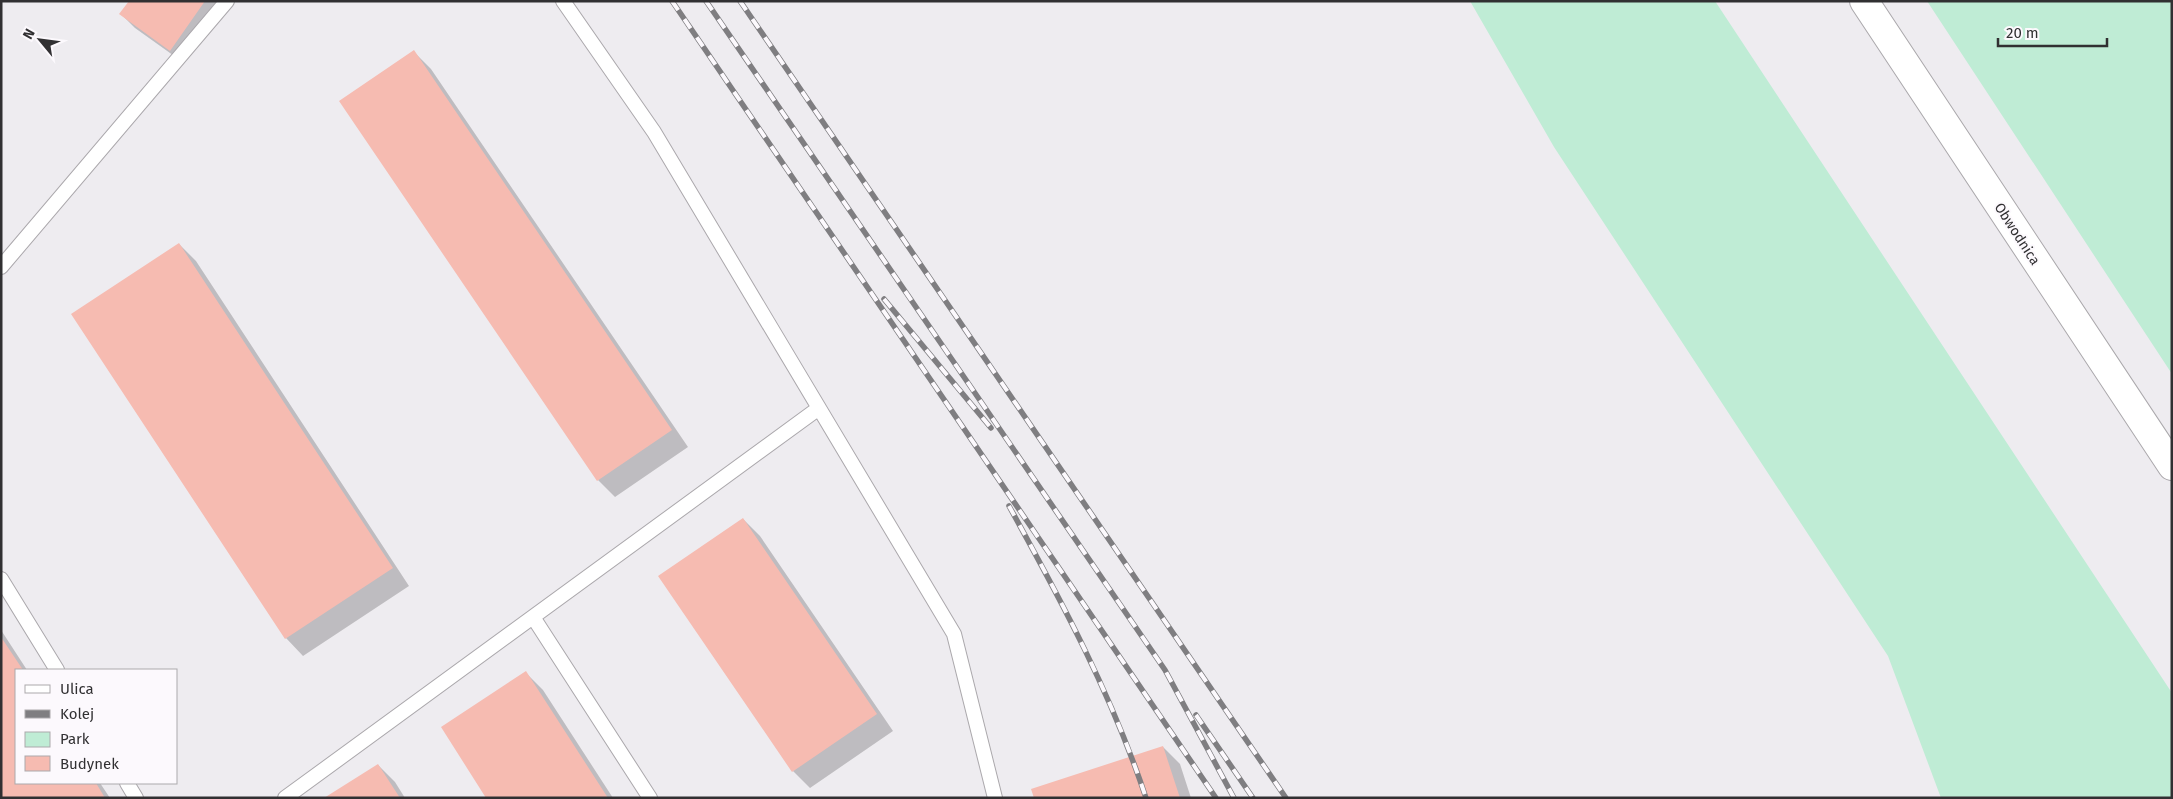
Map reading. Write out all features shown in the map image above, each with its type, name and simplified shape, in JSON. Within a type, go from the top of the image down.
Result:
[{"type":"main road","name":"Obwodnica","points":[[1864,1],[2172,466]]},
{"type":"lane","points":[[1,267],[227,1]]},
{"type":"lane","points":[[563,1],[654,132],[954,634],[996,798]]},
{"type":"lane","points":[[285,798],[819,408]]},
{"type":"lane","points":[[1,579],[56,669]]},
{"type":"lane","points":[[533,617],[650,798]]},
{"type":"lane","points":[[128,784],[136,798]]},
{"type":"green space","points":[[1470,1],[1715,1],[2172,693],[2172,798],[1941,798],[1888,656],[1554,147]]},
{"type":"green space","points":[[1927,1],[2172,1],[2172,374]]},
{"type":"building","points":[[129,1],[205,1],[170,51],[119,14]]},
{"type":"building","points":[[414,50],[672,430],[597,481],[339,101]]},
{"type":"building","points":[[179,243],[393,568],[285,639],[71,314]]},
{"type":"building","points":[[743,518],[877,714],[792,772],[658,576]]},
{"type":"building","points":[[1,637],[22,669],[15,669],[15,784],[97,784],[105,798],[1,798]]},
{"type":"building","points":[[526,671],[608,798],[486,798],[441,727]]},
{"type":"building","points":[[1163,746],[1180,798],[1034,798],[1031,789]]},
{"type":"building","points":[[378,764],[400,798],[324,798]]},
{"type":"railway","points":[[672,1],[1216,798]]},
{"type":"railway","points":[[706,1],[1165,670],[1234,798]]},
{"type":"railway","points":[[740,1],[1286,798]]},
{"type":"railway","points":[[884,299],[991,428]]},
{"type":"railway","points":[[1009,506],[1048,577],[1101,685],[1118,722],[1146,798]]},
{"type":"railway","points":[[1196,715],[1253,798]]}]
